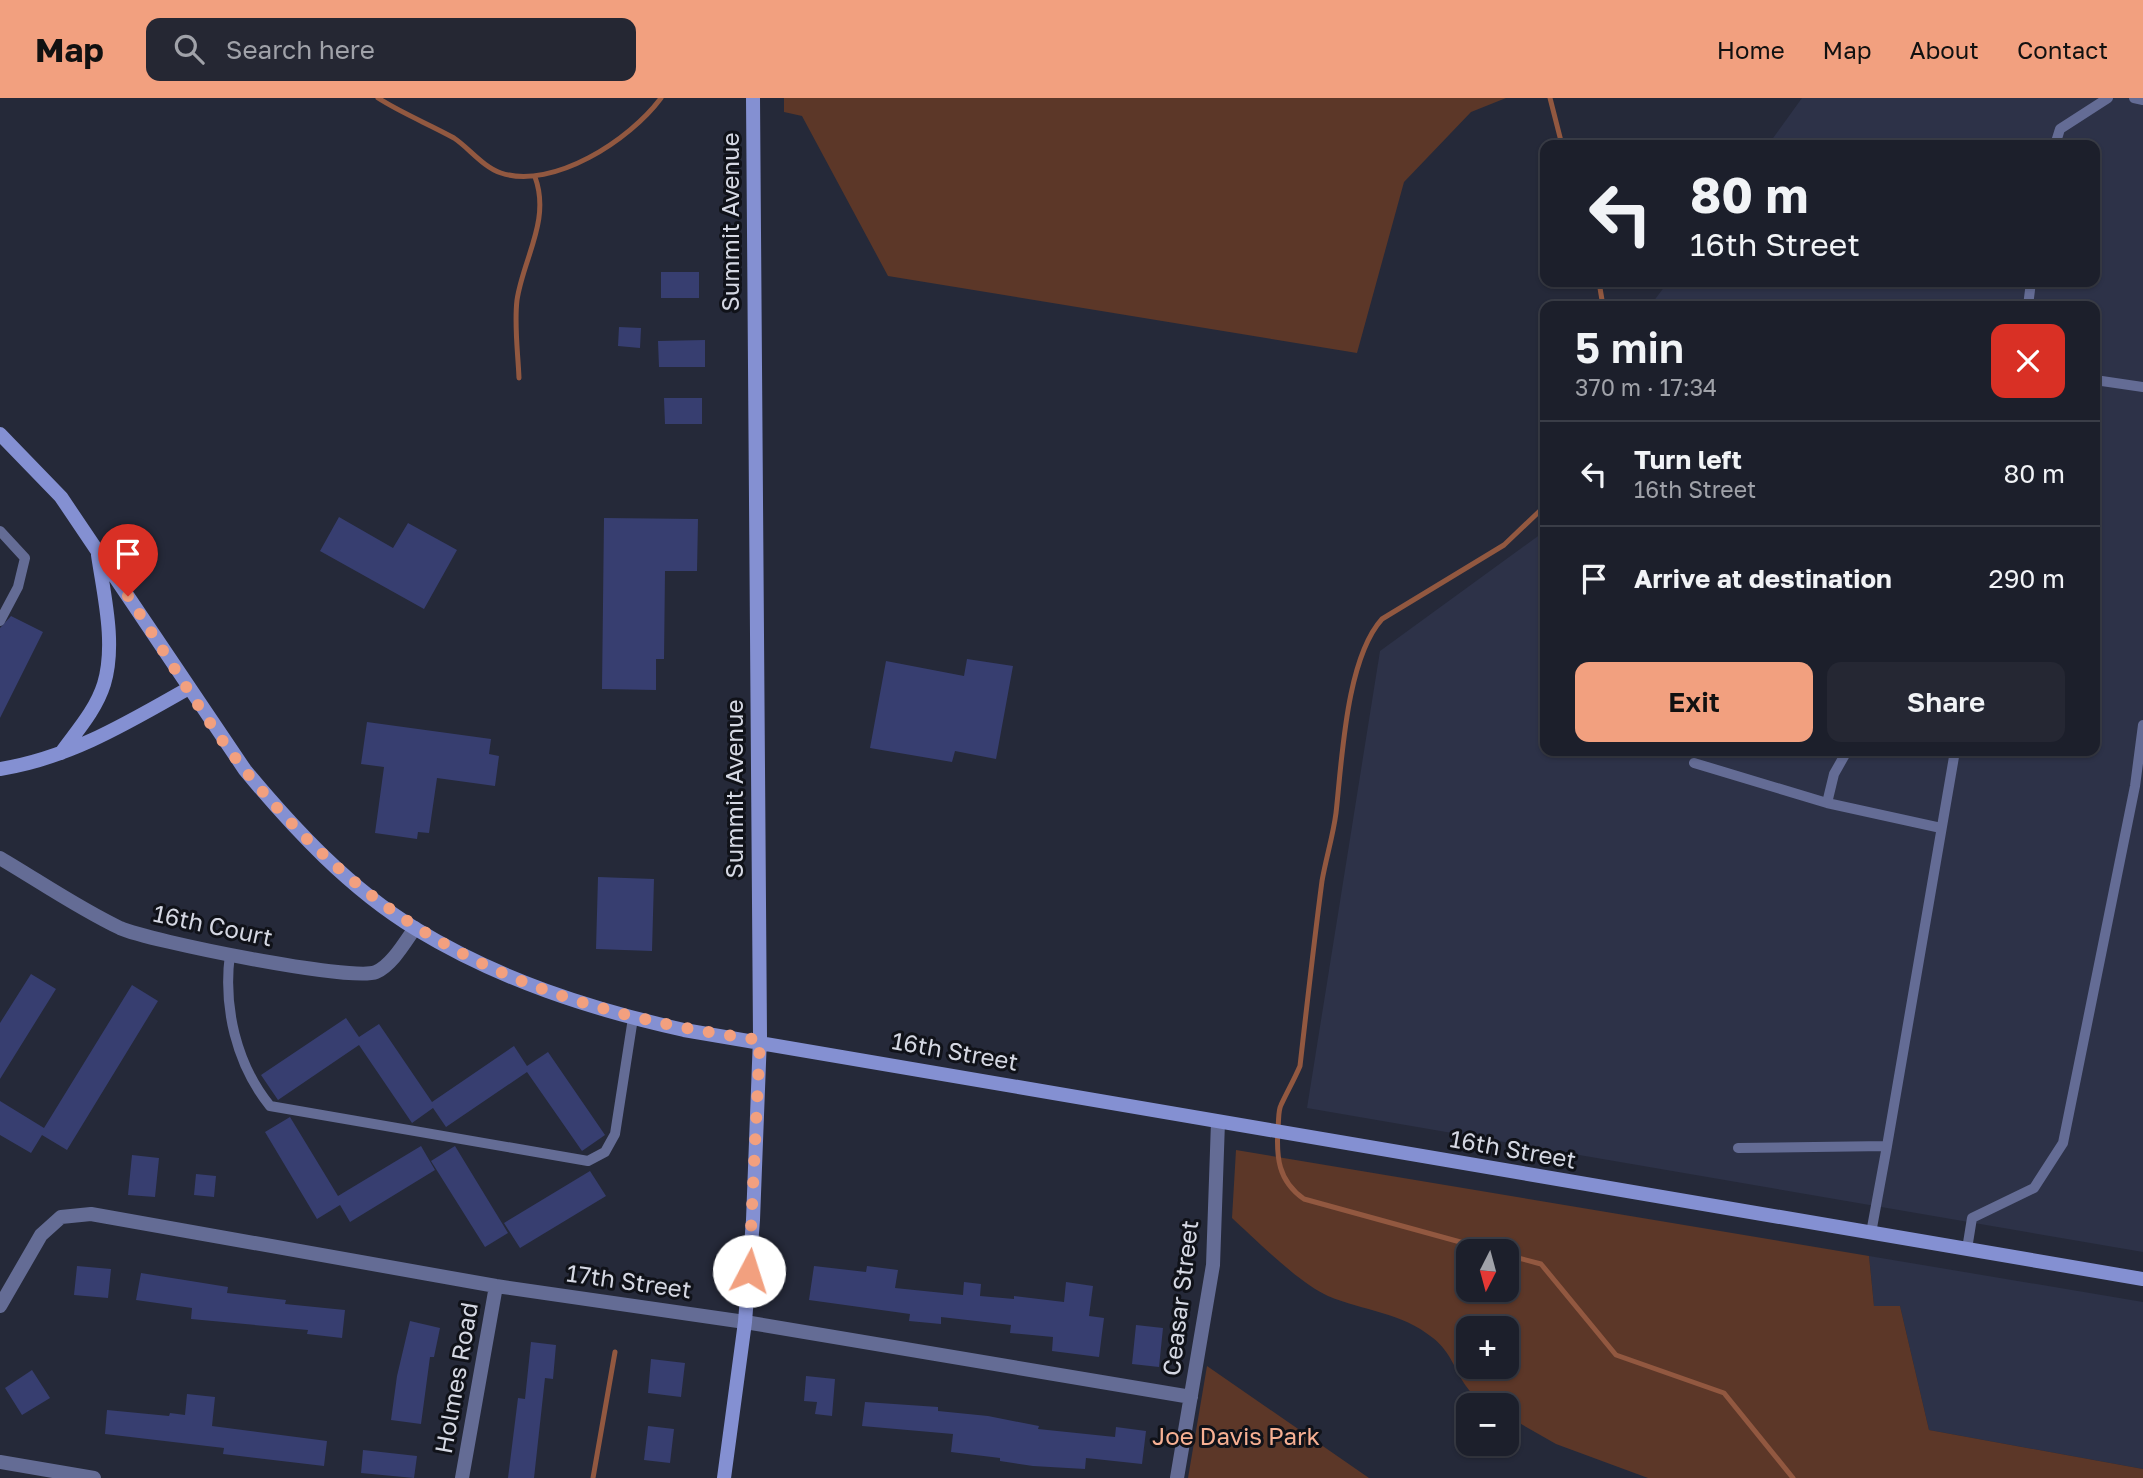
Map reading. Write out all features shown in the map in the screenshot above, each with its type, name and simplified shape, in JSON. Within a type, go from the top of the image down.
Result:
[{"type":"main road","name":"Summit Avenue","points":[[723,1478],[745,1322],[753,1220],[760,1040],[753,98]]},
{"type":"main road","name":"16th Street","points":[[0,434],[61,497],[245,770],[278,810],[336,866],[415,928],[482,964],[544,991],[633,1018],[1298,1136],[2143,1279]]},
{"type":"main road","points":[[61,753],[94,705],[104,683],[108,625],[98,550]]},
{"type":"main road","points":[[0,769],[24,765],[101,738],[189,688]]},
{"type":"street","name":"16th Court","points":[[0,858],[122,929],[230,954],[367,975],[380,971],[415,928]]},
{"type":"street","name":"Ceasar Street","points":[[1177,1478],[1213,1265],[1218,1122]]},
{"type":"street","name":"17th Street","points":[[0,1306],[41,1235],[61,1217],[91,1214],[496,1286],[745,1322],[1191,1397]]},
{"type":"street","name":"Holmes Road","points":[[462,1478],[496,1286]]},
{"type":"street","points":[[0,1462],[94,1478]]},
{"type":"lane","points":[[2057,140],[2060,129],[2108,98]]},
{"type":"lane","points":[[2134,98],[2143,100]]},
{"type":"lane","points":[[2100,381],[2143,387]]},
{"type":"lane","points":[[0,531],[24,558],[18,587],[0,621]]},
{"type":"lane","points":[[1967,1249],[1972,1218],[2034,1188],[2063,1143],[2135,786],[2143,725]]},
{"type":"lane","points":[[1827,803],[1835,774],[1844,756]]},
{"type":"lane","points":[[1871,1233],[1954,756]]},
{"type":"lane","points":[[1694,763],[1827,803],[1941,828]]},
{"type":"lane","points":[[230,954],[227,975],[229,1010],[243,1063],[255,1087],[270,1106],[588,1161],[606,1152],[615,1134],[633,1018]]},
{"type":"lane","points":[[1738,1148],[1886,1146]]},
{"type":"shaded area","points":[[1802,98],[2143,98],[2143,1252],[1307,1108],[1380,651],[1540,535],[1540,756],[2100,756],[2100,301],[1654,301],[1664,287],[2100,287],[2100,140],[1772,140]]},
{"type":"shaded area","points":[[1869,1256],[2143,1302],[2143,1469],[1929,1430],[1900,1306],[1874,1306]]},
{"type":"green space","points":[[784,98],[1506,98],[1471,112],[1404,182],[1357,353],[888,276],[802,116],[784,112]]},
{"type":"green space","points":[[1236,1150],[1869,1256],[1874,1306],[1900,1306],[1929,1430],[2143,1469],[2143,1478],[1648,1478],[1556,1444],[1519,1423],[1519,1393],[1472,1393],[1469,1390],[1461,1379],[1519,1379],[1519,1316],[1456,1316],[1456,1370],[1443,1348],[1421,1329],[1328,1296],[1304,1282],[1232,1218]]},
{"type":"green space","name":"Joe Davis Park","points":[[1207,1366],[1369,1478],[1188,1478]]},
{"type":"building","points":[[661,272],[699,272],[699,298],[661,298]]},
{"type":"building","points":[[619,327],[641,328],[640,348],[618,346]]},
{"type":"building","points":[[705,340],[705,367],[659,367],[658,341]]},
{"type":"building","points":[[664,398],[702,398],[702,424],[665,424]]},
{"type":"building","points":[[339,517],[393,548],[408,523],[457,550],[424,609],[320,551]]},
{"type":"building","points":[[604,518],[698,519],[697,571],[665,571],[664,659],[656,659],[656,690],[602,689]]},
{"type":"building","points":[[11,616],[43,632],[0,718],[0,628]]},
{"type":"building","points":[[967,659],[1013,666],[996,759],[955,751],[952,762],[870,748],[886,661],[964,676]]},
{"type":"building","points":[[367,722],[491,739],[489,754],[499,756],[495,786],[437,778],[429,833],[418,832],[417,839],[375,833],[384,767],[361,764]]},
{"type":"building","points":[[598,877],[654,879],[652,951],[596,949]]},
{"type":"building","points":[[31,974],[56,989],[0,1079],[0,1023]]},
{"type":"building","points":[[132,985],[158,1001],[67,1150],[42,1135],[31,1153],[0,1135],[0,1101],[44,1128]]},
{"type":"building","points":[[346,1018],[359,1037],[379,1024],[432,1102],[514,1046],[527,1066],[548,1052],[605,1135],[582,1151],[527,1072],[446,1127],[433,1108],[412,1123],[359,1045],[278,1100],[261,1075]]},
{"type":"building","points":[[290,1117],[338,1196],[421,1146],[435,1170],[350,1222],[340,1205],[317,1219],[265,1132]]},
{"type":"building","points":[[455,1146],[508,1233],[485,1247],[431,1161]]},
{"type":"building","points":[[132,1155],[159,1158],[155,1197],[128,1195]]},
{"type":"building","points":[[590,1171],[606,1196],[520,1248],[504,1223]]},
{"type":"building","points":[[196,1174],[216,1176],[214,1197],[194,1195]]},
{"type":"building","points":[[77,1266],[111,1269],[108,1298],[74,1295]]},
{"type":"building","points":[[814,1266],[866,1272],[867,1266],[898,1270],[895,1288],[963,1295],[964,1282],[981,1284],[980,1296],[1014,1299],[1014,1296],[1064,1302],[1066,1282],[1093,1286],[1089,1316],[1104,1318],[1099,1357],[1052,1351],[1053,1337],[1010,1333],[1011,1325],[941,1317],[941,1324],[909,1321],[910,1314],[809,1300]]},
{"type":"building","points":[[141,1273],[228,1287],[227,1293],[286,1300],[285,1304],[345,1310],[342,1338],[307,1334],[308,1330],[191,1319],[192,1308],[136,1300]]},
{"type":"building","points":[[410,1321],[440,1328],[434,1357],[430,1357],[421,1424],[391,1420],[397,1376]]},
{"type":"building","points":[[1136,1325],[1163,1328],[1159,1367],[1132,1364]]},
{"type":"building","points":[[531,1342],[556,1345],[553,1379],[545,1378],[534,1478],[508,1478],[518,1398],[525,1399]]},
{"type":"building","points":[[651,1359],[685,1363],[681,1397],[648,1393]]},
{"type":"building","points":[[32,1370],[50,1398],[22,1415],[5,1388]]},
{"type":"building","points":[[806,1376],[835,1379],[832,1416],[815,1414],[817,1402],[804,1401]]},
{"type":"building","points":[[187,1394],[215,1397],[212,1426],[327,1441],[324,1466],[223,1454],[224,1448],[105,1434],[107,1410],[185,1415]]},
{"type":"building","points":[[865,1402],[938,1407],[938,1411],[988,1416],[1039,1426],[1038,1429],[1115,1437],[1116,1427],[1146,1431],[1142,1464],[1086,1458],[1085,1469],[1033,1466],[1000,1461],[1000,1458],[951,1452],[953,1434],[862,1426]]},
{"type":"building","points":[[648,1426],[674,1429],[670,1463],[644,1460]]},
{"type":"building","points":[[363,1450],[417,1456],[414,1478],[361,1473]]},
{"type":"waterway","points":[[378,98],[454,138],[494,170],[522,176],[544,174],[589,158],[630,130],[661,98]]},
{"type":"waterway","points":[[1550,98],[1561,140]]},
{"type":"waterway","points":[[519,378],[516,310],[520,285],[538,224],[539,193],[535,177]]},
{"type":"waterway","points":[[1600,287],[1602,301]]},
{"type":"waterway","points":[[1456,1241],[1304,1199],[1295,1192],[1280,1168],[1279,1110],[1300,1066],[1322,881],[1335,822],[1348,711],[1360,659],[1382,619],[1504,545],[1540,511]]},
{"type":"waterway","points":[[1519,1258],[1541,1264],[1616,1355],[1724,1393],[1793,1478]]},
{"type":"waterway","points":[[593,1478],[615,1352]]},
{"type":"route","points":[[128,596],[245,770],[278,810],[336,866],[415,928],[482,964],[589,1007],[684,1030],[760,1040],[749,1271]]}]
